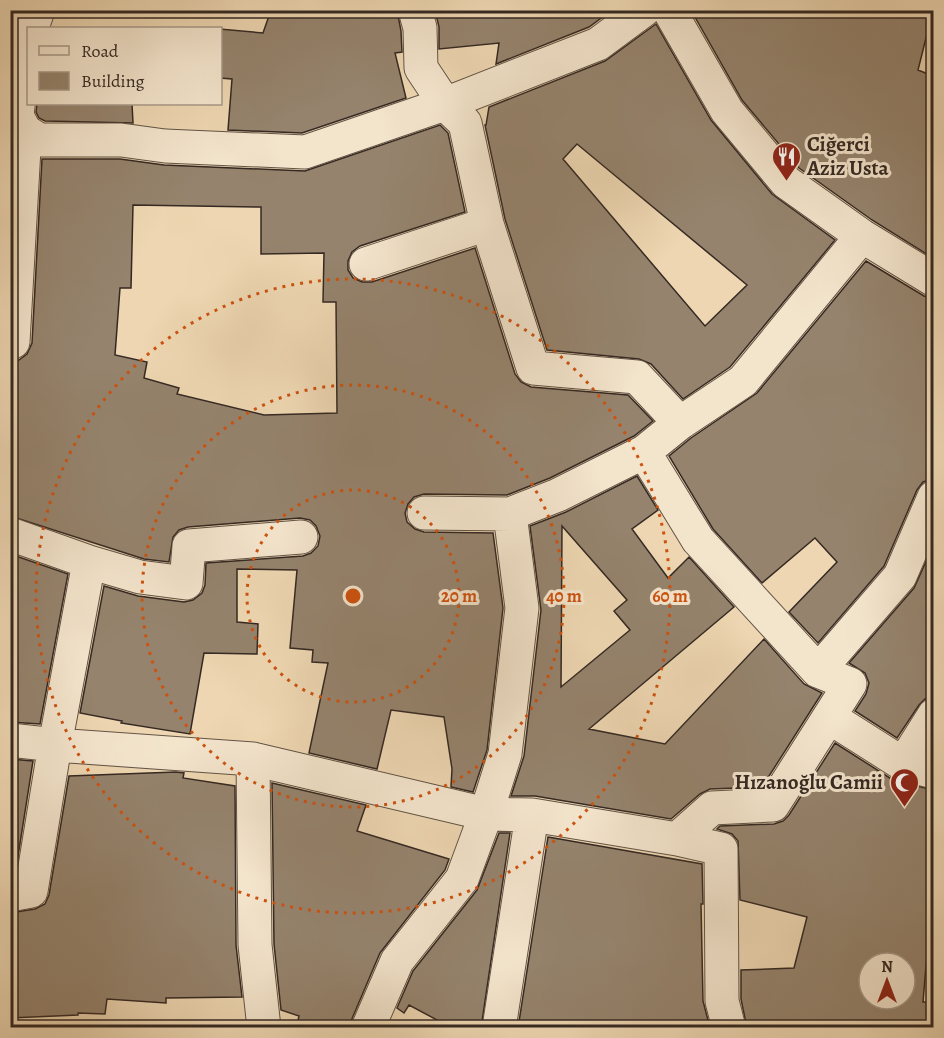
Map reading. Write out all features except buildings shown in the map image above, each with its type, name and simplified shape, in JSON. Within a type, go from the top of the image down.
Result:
[{"type":"street","points":[[32,27],[38,10]]},
{"type":"street","points":[[415,10],[420,28],[421,68],[445,104],[465,123],[487,224],[533,368],[637,377],[680,423]]},
{"type":"street","points":[[18,128],[39,140],[121,140],[165,146],[305,152],[445,104],[598,44],[644,10]]},
{"type":"street","points":[[669,10],[727,111],[786,182],[862,236],[933,280]]},
{"type":"street","points":[[10,343],[13,342],[17,116],[23,58],[27,44]]},
{"type":"street","points":[[366,264],[487,224]]},
{"type":"street","points":[[424,513],[510,514],[558,495],[644,452],[680,423],[743,381],[862,236]]},
{"type":"street","points":[[644,452],[699,540],[818,671],[850,684],[773,805],[712,808],[677,839]]},
{"type":"street","points":[[818,671],[900,576],[933,497]]},
{"type":"street","points":[[368,1028],[397,961],[462,879],[505,754],[522,608],[510,514]]},
{"type":"street","points":[[10,534],[140,578],[186,583],[189,546],[302,537]]},
{"type":"street","points":[[10,895],[31,891],[89,562]]},
{"type":"street","points":[[829,717],[918,768],[933,715]]},
{"type":"street","points":[[10,740],[253,759],[486,814],[532,815],[677,839],[721,849],[722,1001],[729,1028]]},
{"type":"street","points":[[253,759],[255,945],[264,1028]]},
{"type":"street","points":[[499,1028],[532,815]]},
{"type":"place","name":"Ciğerci Aziz Usta","points":[[786,182]]},
{"type":"place","name":"Hızanoğlu Camii","points":[[904,808]]}]
